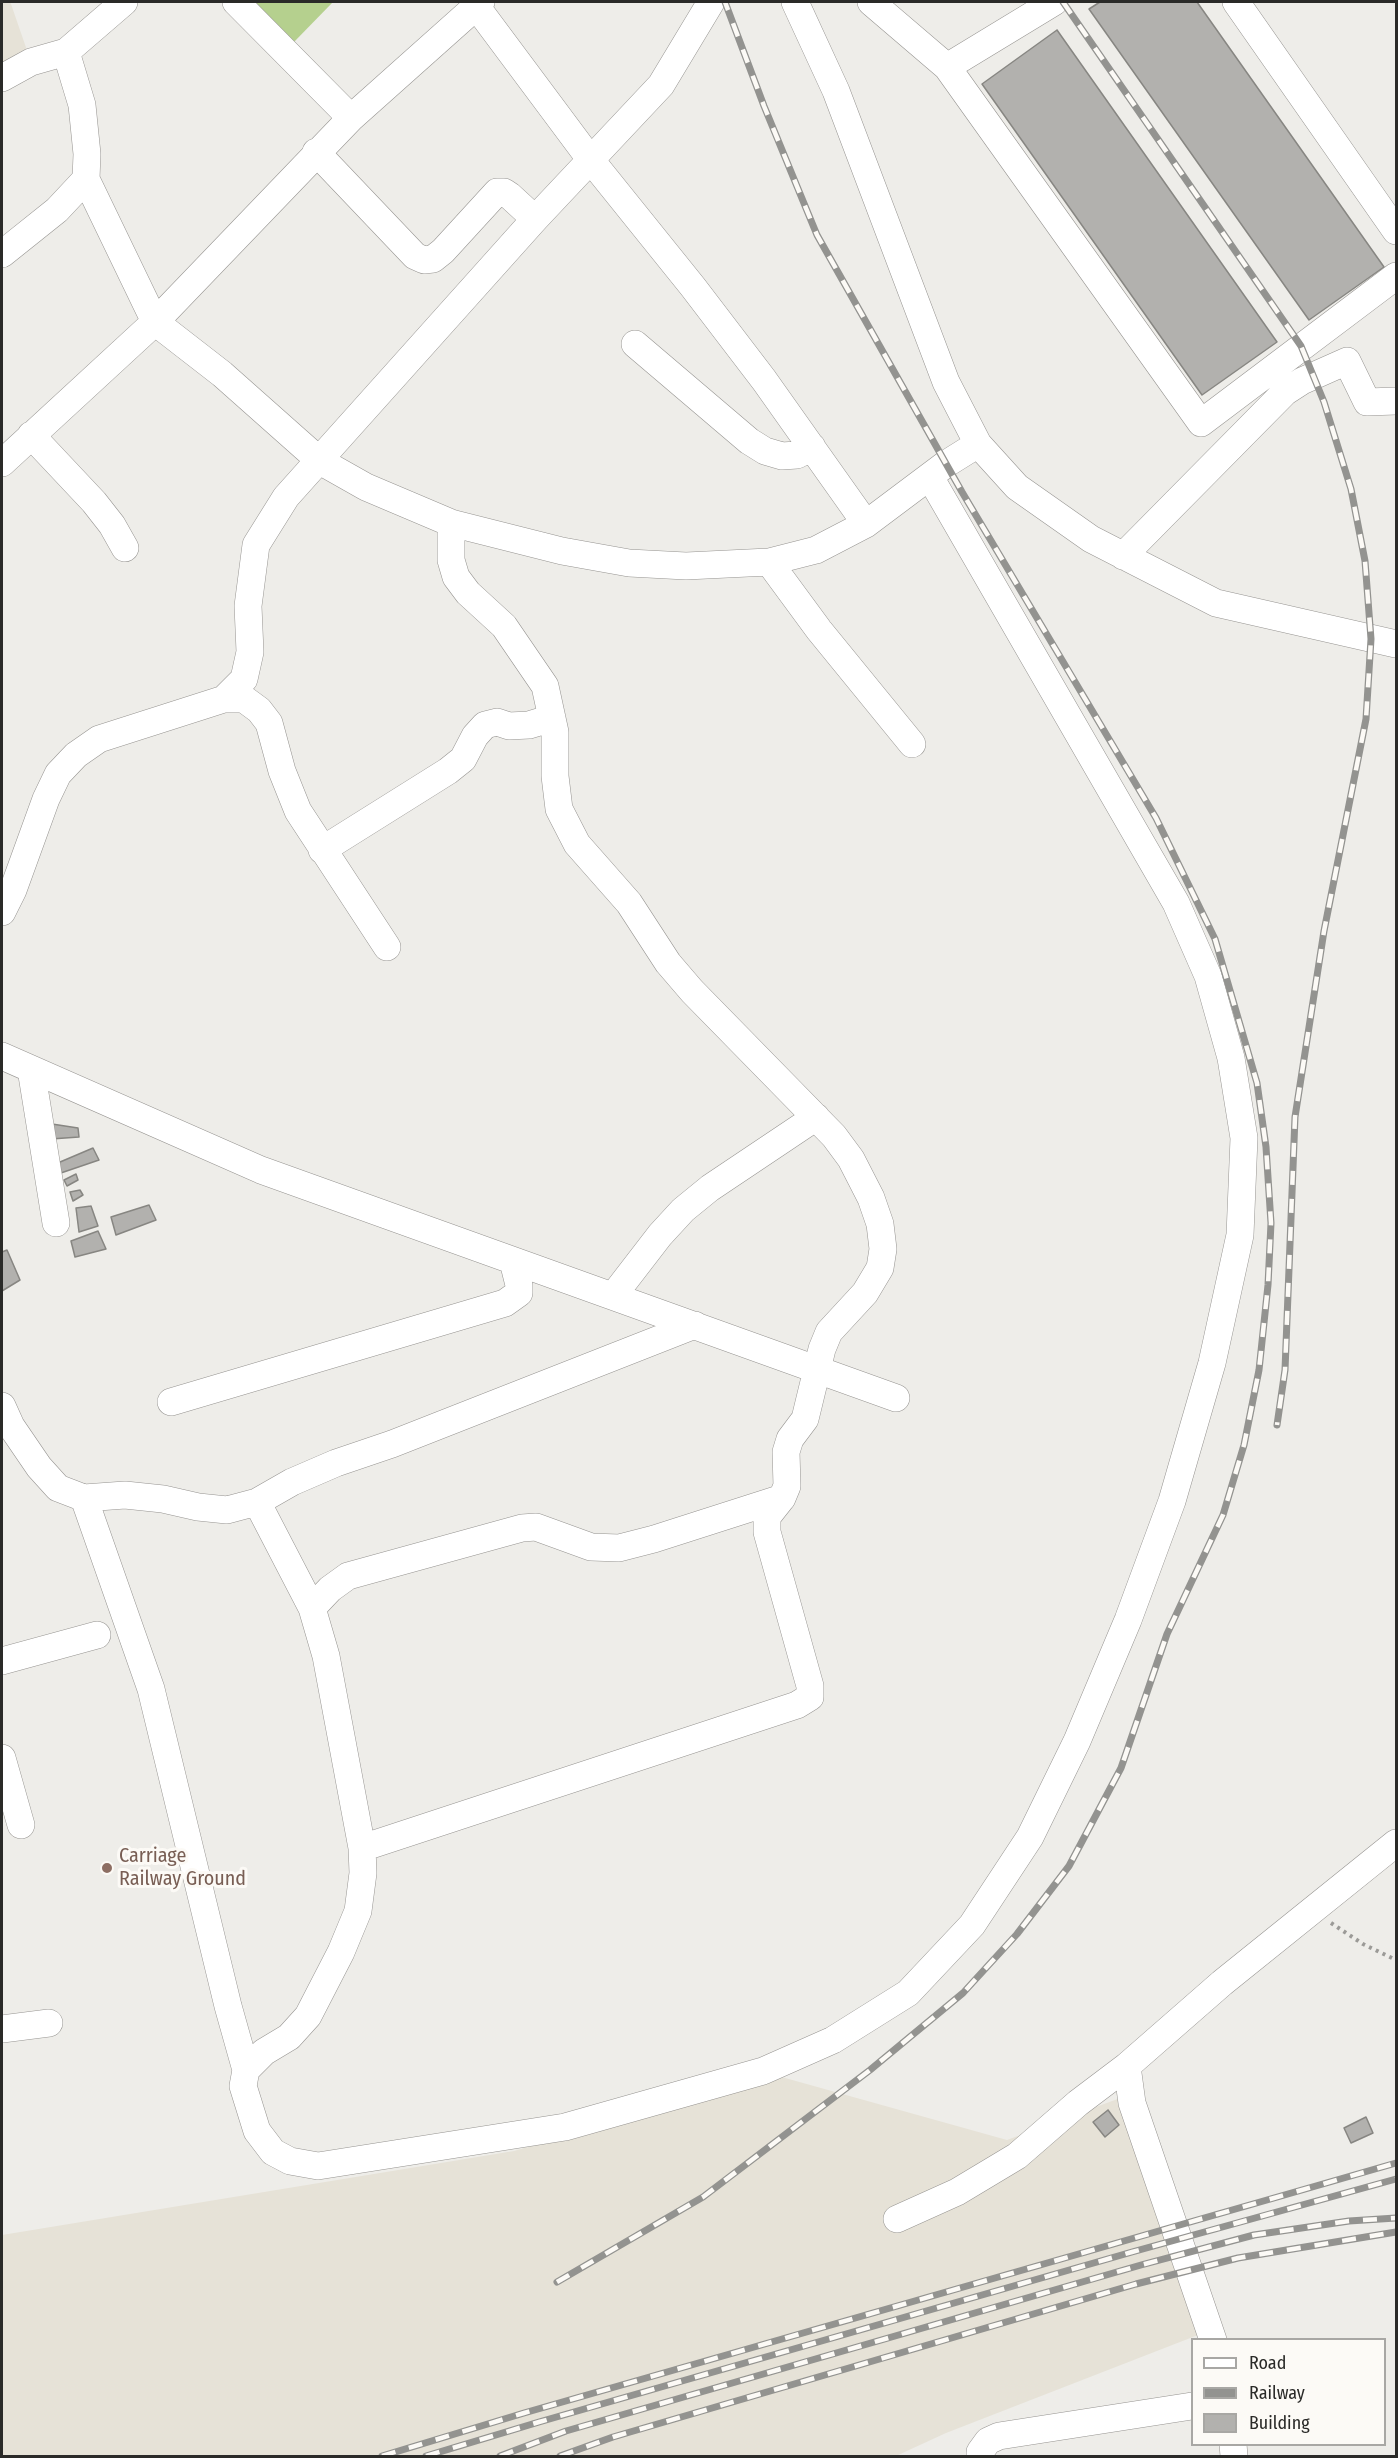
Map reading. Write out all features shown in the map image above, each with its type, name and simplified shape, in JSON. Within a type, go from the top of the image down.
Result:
[{"type":"street","points":[[2,78],[31,62],[66,52],[124,2]]},
{"type":"street","points":[[236,2],[351,118]]},
{"type":"street","points":[[224,699],[244,679],[250,652],[248,606],[256,545],[286,497],[320,461],[393,375],[590,159],[661,85],[711,2]]},
{"type":"street","points":[[795,2],[836,91],[946,382],[978,444],[1017,487],[1091,539],[1216,603],[1396,644]]},
{"type":"street","points":[[871,2],[947,67],[1201,423],[1396,276]]},
{"type":"street","points":[[947,67],[1054,2]]},
{"type":"street","points":[[1236,2],[1396,231]]},
{"type":"street","points":[[2,463],[156,322],[316,152],[351,118],[478,4],[590,159],[693,287],[866,524]]},
{"type":"street","points":[[66,52],[82,105],[87,154],[86,179],[156,322],[222,374],[320,461],[366,487],[451,523],[562,551],[630,562],[686,566],[769,562],[816,550],[866,524],[946,464],[978,444]]},
{"type":"street","points":[[316,152],[415,256],[424,260],[433,259],[443,251],[497,192],[504,192],[510,196],[535,219]]},
{"type":"street","points":[[2,254],[57,210],[86,179]]},
{"type":"street","points":[[635,345],[749,441],[765,451],[782,456],[797,455],[812,447]]},
{"type":"street","points":[[1123,556],[1285,392],[1302,381],[1347,361],[1367,402],[1396,401]]},
{"type":"street","points":[[31,435],[94,502],[112,525],[125,548]]},
{"type":"street","points":[[84,1498],[151,1689],[228,2006],[246,2070],[243,2086],[257,2131],[273,2152],[290,2161],[318,2166],[565,2127],[763,2071],[833,2040],[908,1993],[972,1925],[1030,1837],[1077,1741],[1128,1620],[1172,1501],[1212,1363],[1240,1235],[1244,1138],[1231,1058],[1208,976],[1176,903],[930,477]]},
{"type":"street","points":[[362,1848],[805,1701],[810,1696],[810,1686],[767,1532],[767,1517],[788,1486],[786,1452],[790,1439],[805,1419],[822,1349],[829,1332],[870,1284],[880,1268],[883,1249],[880,1224],[872,1198],[851,1160],[834,1136],[686,984],[668,963],[629,903],[577,844],[559,810],[555,776],[555,732],[545,686],[504,626],[468,593],[456,577],[452,560],[451,523]]},
{"type":"street","points":[[769,562],[819,630],[912,744]]},
{"type":"street","points":[[2,912],[13,890],[46,799],[58,774],[76,754],[99,739],[224,699],[244,699],[259,710],[269,723],[282,771],[298,811],[387,947]]},
{"type":"street","points":[[322,850],[448,771],[463,759],[485,725],[496,722],[509,726],[529,725],[552,718]]},
{"type":"street","points":[[2,1056],[261,1170],[896,1398]]},
{"type":"street","points":[[32,1069],[56,1223]]},
{"type":"street","points":[[613,1296],[660,1235],[683,1210],[710,1188],[816,1117]]},
{"type":"street","points":[[171,1402],[505,1303],[519,1293],[513,1261]]},
{"type":"street","points":[[2,1406],[11,1426],[39,1467],[58,1488],[84,1498],[124,1495],[227,1510],[257,1502],[292,1482],[336,1463],[469,1414],[695,1325]]},
{"type":"street","points":[[312,1608],[330,1589],[348,1576],[522,1528],[536,1527],[591,1547],[619,1548],[782,1498]]},
{"type":"street","points":[[246,2070],[264,2052],[290,2037],[308,2016],[341,1952],[358,1911],[363,1873],[362,1848],[326,1656],[312,1608],[257,1502]]},
{"type":"street","points":[[2,1661],[97,1635]]},
{"type":"street","points":[[2,1758],[21,1825]]},
{"type":"street","points":[[897,2219],[957,2192],[1017,2156],[1078,2103],[1127,2066],[1222,1983],[1396,1843]]},
{"type":"street","points":[[2,2029],[49,2023]]},
{"type":"street","points":[[1127,2066],[1132,2103],[1212,2338]]},
{"type":"street","points":[[980,2457],[980,2452],[988,2441],[999,2436],[1191,2406]]},
{"type":"path","points":[[1313,1911],[1363,1944],[1396,1960]]},
{"type":"shaded area","points":[[2,2],[11,4],[31,62],[2,78]]},
{"type":"shaded area","points":[[778,2076],[1007,2140],[1123,2097],[1198,2335],[946,2433],[896,2456],[2,2456],[2,2235],[514,2151]]},
{"type":"green space","points":[[254,2],[333,2],[294,42]]},
{"type":"building","points":[[1100,2],[1197,2],[1384,267],[1309,320],[1089,9]]},
{"type":"building","points":[[1057,30],[1277,342],[1202,395],[982,84]]},
{"type":"building","points":[[52,1124],[78,1128],[79,1137],[51,1139]]},
{"type":"building","points":[[93,1148],[99,1160],[55,1175],[53,1165]]},
{"type":"building","points":[[76,1174],[78,1180],[67,1186],[64,1180]]},
{"type":"building","points":[[80,1190],[83,1195],[73,1201],[70,1192]]},
{"type":"building","points":[[149,1205],[156,1220],[116,1235],[111,1217]]},
{"type":"building","points":[[91,1206],[98,1226],[79,1232],[76,1208]]},
{"type":"building","points":[[98,1231],[106,1249],[75,1257],[71,1241]]},
{"type":"building","points":[[7,1250],[20,1280],[2,1291],[2,1252]]},
{"type":"building","points":[[1108,2110],[1119,2125],[1105,2137],[1093,2122]]},
{"type":"building","points":[[1366,2117],[1373,2133],[1351,2143],[1344,2128]]},
{"type":"railway","points":[[557,2282],[703,2197],[870,2070],[963,1993],[1017,1934],[1069,1866],[1121,1768],[1167,1634],[1223,1515],[1244,1445],[1259,1370],[1268,1285],[1271,1223],[1266,1147],[1257,1083],[1215,939],[1156,818],[962,492],[817,235],[764,106],[725,2]]},
{"type":"railway","points":[[1063,2],[1301,346],[1324,402],[1351,489],[1365,561],[1371,639],[1366,719],[1324,931],[1295,1117],[1285,1370],[1277,1425]]},
{"type":"railway","points":[[382,2456],[524,2413],[1396,2163]]},
{"type":"railway","points":[[426,2456],[1132,2252],[1396,2179]]},
{"type":"railway","points":[[500,2456],[566,2431],[1141,2265],[1254,2235],[1349,2221],[1396,2218]]},
{"type":"railway","points":[[560,2456],[613,2437],[1136,2284],[1238,2258],[1396,2232]]},
{"type":"place","name":"Carriage Railway Ground","points":[[107,1868]]}]
